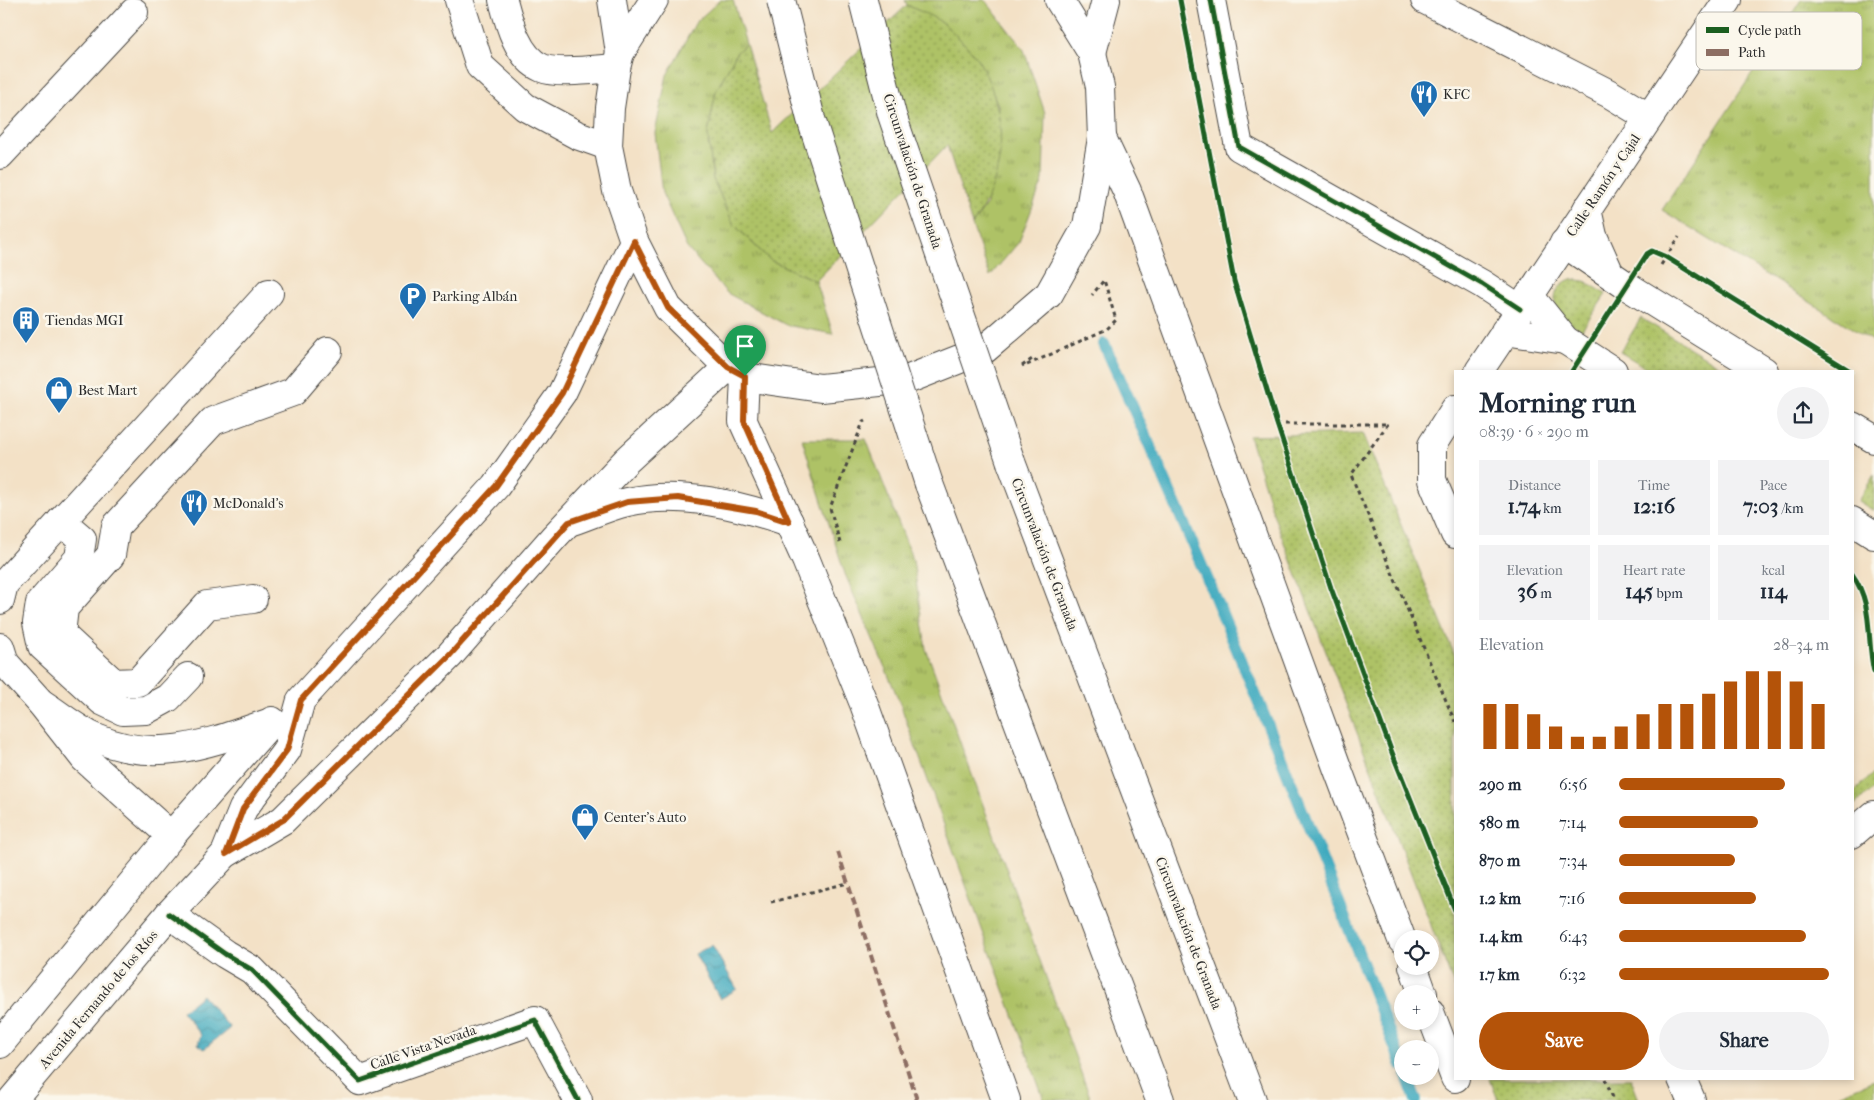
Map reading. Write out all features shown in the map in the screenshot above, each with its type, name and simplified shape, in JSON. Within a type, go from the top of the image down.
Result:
[{"type":"main road","points":[[459,0],[480,66],[525,107],[578,135],[608,146]]},
{"type":"main road","points":[[503,0],[521,50],[542,68],[570,71],[618,61],[654,0]]},
{"type":"main road","points":[[612,0],[618,61],[608,146],[617,191],[634,241],[668,308],[736,372],[821,388],[910,379],[985,350],[1049,294],[1087,226],[1102,138],[1100,87],[1092,53],[1059,0]]},
{"type":"main road","points":[[781,0],[811,119],[929,484],[1160,1100]]},
{"type":"main road","name":"Circunvalación de Granada","points":[[862,0],[892,115],[1010,462],[1252,1100]]},
{"type":"main road","points":[[1092,53],[1106,0]]},
{"type":"main road","points":[[1211,0],[1239,147],[1482,284],[1524,302],[1565,340],[1611,370]]},
{"type":"main road","points":[[1425,0],[1610,94],[1648,117]]},
{"type":"main road","name":"Calle Ramón y Cajal","points":[[1720,12],[1728,0]]},
{"type":"main road","points":[[0,155],[134,12]]},
{"type":"main road","name":"Calle Ramón y Cajal","points":[[1480,370],[1696,47]]},
{"type":"main road","points":[[1102,138],[1126,191],[1398,930]]},
{"type":"main road","points":[[1587,209],[1594,236],[1618,280]]},
{"type":"main road","name":"Avenida Fernando de los Ríos","points":[[226,854],[243,809],[287,750],[301,700],[496,486],[562,393],[634,241]]},
{"type":"main road","points":[[1564,243],[1618,280],[1762,370]]},
{"type":"main road","points":[[0,600],[4,584],[269,293]]},
{"type":"main road","points":[[1505,331],[1565,340]]},
{"type":"main road","points":[[253,599],[207,605],[138,682],[114,683],[61,634],[64,608],[110,555],[116,526],[213,421],[293,392],[328,351]]},
{"type":"main road","points":[[736,372],[744,421],[789,522],[864,704],[1006,1100]]},
{"type":"main road","name":"Avenida Fernando de los Ríos","points":[[12,1100],[169,914],[226,854],[283,820],[450,655],[626,461],[736,372]]},
{"type":"main road","points":[[1454,411],[1432,445],[1432,480],[1454,532]]},
{"type":"main road","points":[[1854,427],[1874,439]]},
{"type":"main road","points":[[569,522],[627,502],[678,498],[756,511],[789,522]]},
{"type":"main road","points":[[60,521],[82,539],[79,558],[40,603],[37,624],[42,646],[102,701],[123,711],[146,710],[154,706],[168,698],[188,677]]},
{"type":"main road","points":[[1854,522],[1874,535]]},
{"type":"main road","points":[[0,648],[5,663],[41,703],[84,758],[171,836]]},
{"type":"main road","points":[[0,1044],[171,836],[272,721],[301,700]]},
{"type":"main road","points":[[41,703],[96,738],[140,751],[199,746],[272,721]]},
{"type":"main road","points":[[1854,832],[1874,815]]},
{"type":"main road","name":"Calle Vista Nevada","points":[[169,914],[225,954],[252,970],[360,1080],[535,1020],[578,1100]]},
{"type":"main road","points":[[1437,1030],[1454,1075]]},
{"type":"main road","points":[[1456,1080],[1463,1100]]},
{"type":"main road","points":[[1682,1080],[1691,1100]]},
{"type":"path","points":[[1660,266],[1679,237]]},
{"type":"path","points":[[1618,280],[1652,251],[1674,262]]},
{"type":"path","points":[[1027,365],[1107,329],[1116,320]]},
{"type":"path","points":[[1274,415],[1280,434]]},
{"type":"path","points":[[1277,424],[1388,424],[1351,475],[1454,720]]},
{"type":"path","points":[[771,902],[848,883]]},
{"type":"path","points":[[1605,1080],[1614,1100]]},
{"type":"green space","points":[[720,0],[733,0],[746,44],[737,52],[716,91],[708,134],[713,179],[734,225],[770,260],[816,281],[833,334],[786,325],[727,293],[687,248],[662,193],[655,133],[667,75],[696,22]]},
{"type":"green space","points":[[905,0],[985,0],[1024,50],[1045,113],[1043,180],[1019,242],[990,276],[972,225],[987,204],[998,105],[977,59],[942,23],[907,5]]},
{"type":"green space","points":[[1801,0],[1874,0],[1874,342],[1662,210],[1755,70],[1862,70],[1862,12],[1793,12]]},
{"type":"green space","points":[[907,5],[936,18],[944,24],[975,55],[988,80],[996,101],[1000,122],[1001,144],[993,186],[984,206],[972,225],[947,145],[816,281],[770,260],[734,225],[713,179],[708,134],[716,91],[737,52],[746,44],[772,133]]},
{"type":"green space","points":[[1571,279],[1585,281],[1606,294],[1582,330],[1564,319],[1556,306],[1555,300],[1558,290],[1561,285]]},
{"type":"green space","points":[[1641,318],[1726,370],[1650,370],[1620,352]]},
{"type":"green space","points":[[1363,433],[1454,654],[1454,985],[1439,946],[1439,930],[1433,930],[1275,519],[1249,436]]},
{"type":"green space","points":[[802,439],[866,439],[913,560],[926,649],[1091,1100],[1044,1100],[898,698],[845,574]]},
{"type":"green space","points":[[1874,475],[1874,511],[1858,501]]},
{"type":"green space","points":[[1874,773],[1874,788],[1854,806],[1854,792]]},
{"type":"green space","points":[[1490,1080],[1631,1080],[1639,1100],[1498,1100]]},
{"type":"green space","points":[[1874,1080],[1874,1100],[1826,1100]]},
{"type":"water","points":[[712,945],[737,989],[720,999],[695,954]]},
{"type":"water","points":[[202,995],[230,1028],[204,1049],[198,1044],[201,1035],[182,1011]]},
{"type":"waterway","points":[[1104,344],[1183,522],[1259,702],[1394,1044]]},
{"type":"waterway","points":[[1410,1085],[1416,1100]]},
{"type":"marked path","points":[[838,852],[917,1100]]},
{"type":"cycle path","points":[[1180,0],[1234,281],[1277,424],[1331,588],[1391,750],[1454,908]]},
{"type":"cycle path","points":[[1211,0],[1239,147],[1482,284],[1520,309]]},
{"type":"cycle path","points":[[1573,370],[1647,254],[1652,251],[1666,257],[1848,370]]},
{"type":"cycle path","points":[[1854,577],[1864,597],[1867,609],[1874,672]]},
{"type":"cycle path","points":[[169,914],[225,954],[252,970],[360,1081],[535,1020],[578,1100]]},
{"type":"place","name":"KFC","points":[[1424,118]]},
{"type":"place","name":"Parking Albán","points":[[413,320]]},
{"type":"place","name":"Tiendas MGI","points":[[26,344]]},
{"type":"place","name":"Best Mart","points":[[59,414]]},
{"type":"place","name":"McDonald's","points":[[194,527]]},
{"type":"place","name":"Center's Auto","points":[[585,841]]},
{"type":"route","points":[[634,241],[668,308],[728,367],[745,376],[744,421],[789,522],[756,511],[678,498],[627,502],[569,522],[450,655],[283,820],[226,854],[243,809],[287,750],[301,700],[496,486],[562,393],[634,241]]}]
